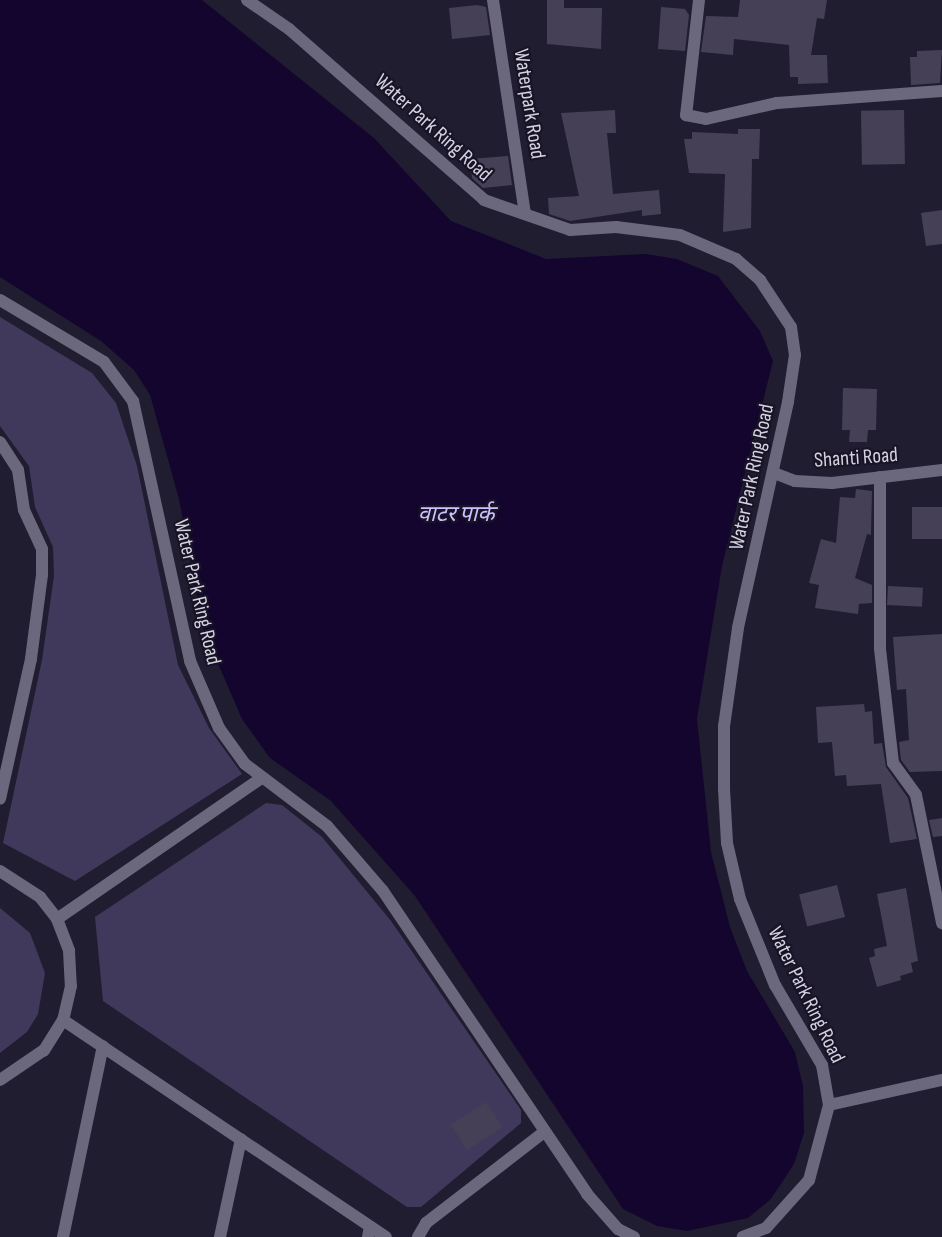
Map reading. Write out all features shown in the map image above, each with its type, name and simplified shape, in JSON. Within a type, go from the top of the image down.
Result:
[{"type":"street","name":"Water Park Ring Road","points":[[247,0],[289,29],[484,200],[570,230],[616,227],[680,235],[736,259],[760,280],[791,327],[795,355],[774,473],[738,628],[723,726],[727,843],[740,899],[775,985],[822,1065],[830,1105],[809,1180],[766,1228],[743,1237]]},
{"type":"street","name":"Waterpark Road","points":[[493,0],[525,214]]},
{"type":"street","points":[[699,0],[686,115],[706,119],[777,103],[942,91]]},
{"type":"street","name":"Water Park Ring Road","points":[[0,300],[104,362],[133,401],[190,661],[219,728],[260,779],[327,826],[383,891],[587,1194],[618,1229],[634,1237]]},
{"type":"street","points":[[0,442],[18,470],[24,510],[42,549],[42,575],[26,682],[0,799]]},
{"type":"street","name":"Shanti Road","points":[[774,473],[822,483],[942,470]]},
{"type":"street","points":[[880,477],[880,649],[893,763],[916,795],[942,923]]},
{"type":"street","points":[[57,919],[260,779]]},
{"type":"street","points":[[0,871],[40,897],[57,919],[69,951],[71,986],[63,1020],[44,1050],[0,1080]]},
{"type":"street","points":[[63,1020],[241,1139],[369,1232],[386,1237]]},
{"type":"street","points":[[63,1237],[103,1046]]},
{"type":"street","points":[[830,1105],[942,1080]]},
{"type":"street","points":[[417,1237],[426,1223],[544,1132]]},
{"type":"street","points":[[220,1237],[241,1139]]},
{"type":"shaded area","points":[[0,317],[92,373],[116,403],[137,466],[178,665],[209,728],[242,774],[75,881],[3,843],[42,660],[54,576],[53,547],[35,507],[29,466],[0,426]]},
{"type":"shaded area","points":[[266,803],[282,805],[322,837],[391,921],[521,1110],[521,1123],[421,1207],[407,1207],[103,1001],[95,917]]},
{"type":"shaded area","points":[[0,908],[30,933],[45,973],[38,1014],[27,1032],[0,1053]]},
{"type":"water","name":"वाटर पार्क","points":[[0,0],[202,0],[374,138],[451,221],[546,259],[646,254],[677,259],[718,276],[760,331],[773,361],[722,566],[697,719],[711,852],[730,927],[747,971],[795,1052],[803,1086],[804,1133],[794,1164],[771,1199],[748,1218],[687,1231],[657,1226],[623,1209],[415,896],[331,801],[270,758],[242,719],[203,629],[179,499],[150,395],[134,370],[101,341],[0,277]]},
{"type":"building","points":[[547,0],[564,0],[564,8],[602,8],[601,49],[547,44]]},
{"type":"building","points":[[740,0],[827,0],[824,19],[817,18],[811,55],[827,55],[828,83],[798,84],[798,77],[790,77],[789,45],[734,39],[733,55],[701,52],[706,16],[738,17]]},
{"type":"building","points":[[477,5],[486,7],[490,35],[452,39],[449,8]]},
{"type":"building","points":[[661,7],[685,9],[689,15],[685,51],[658,49]]},
{"type":"building","points":[[942,50],[940,83],[911,85],[910,57],[917,57],[917,51]]},
{"type":"building","points":[[615,110],[616,133],[607,133],[613,194],[659,190],[661,214],[642,216],[642,210],[570,221],[549,214],[548,198],[579,196],[561,113]]},
{"type":"building","points":[[904,110],[905,164],[862,165],[861,111]]},
{"type":"building","points":[[738,129],[760,129],[759,159],[752,159],[751,228],[723,232],[725,174],[689,173],[684,139],[692,139],[692,132],[738,134]]},
{"type":"building","points":[[508,156],[512,185],[483,188],[472,178],[470,159]]},
{"type":"building","points":[[942,210],[942,244],[926,246],[921,213]]},
{"type":"building","points":[[843,388],[877,389],[876,430],[868,430],[867,442],[849,442],[850,430],[842,430]]},
{"type":"building","points":[[856,489],[872,491],[871,535],[867,534],[855,578],[872,585],[872,603],[859,604],[858,614],[815,608],[819,585],[809,583],[821,539],[836,543],[840,497],[855,498]]},
{"type":"building","points":[[912,507],[942,507],[942,539],[912,539]]},
{"type":"building","points":[[888,586],[923,588],[922,607],[887,605]]},
{"type":"building","points":[[942,634],[942,771],[910,772],[901,760],[899,742],[909,740],[906,689],[897,690],[893,637]]},
{"type":"building","points":[[864,704],[865,712],[872,711],[874,744],[882,743],[886,767],[908,798],[917,839],[890,843],[881,784],[847,786],[846,775],[835,776],[832,742],[818,743],[816,707]]},
{"type":"building","points":[[942,818],[942,836],[933,837],[929,820]]},
{"type":"building","points":[[837,885],[845,917],[807,926],[799,894]]},
{"type":"building","points":[[906,888],[918,961],[911,963],[913,972],[900,976],[901,980],[877,987],[869,958],[875,956],[874,949],[887,946],[877,894]]},
{"type":"building","points":[[486,1102],[502,1127],[467,1150],[451,1125]]}]
